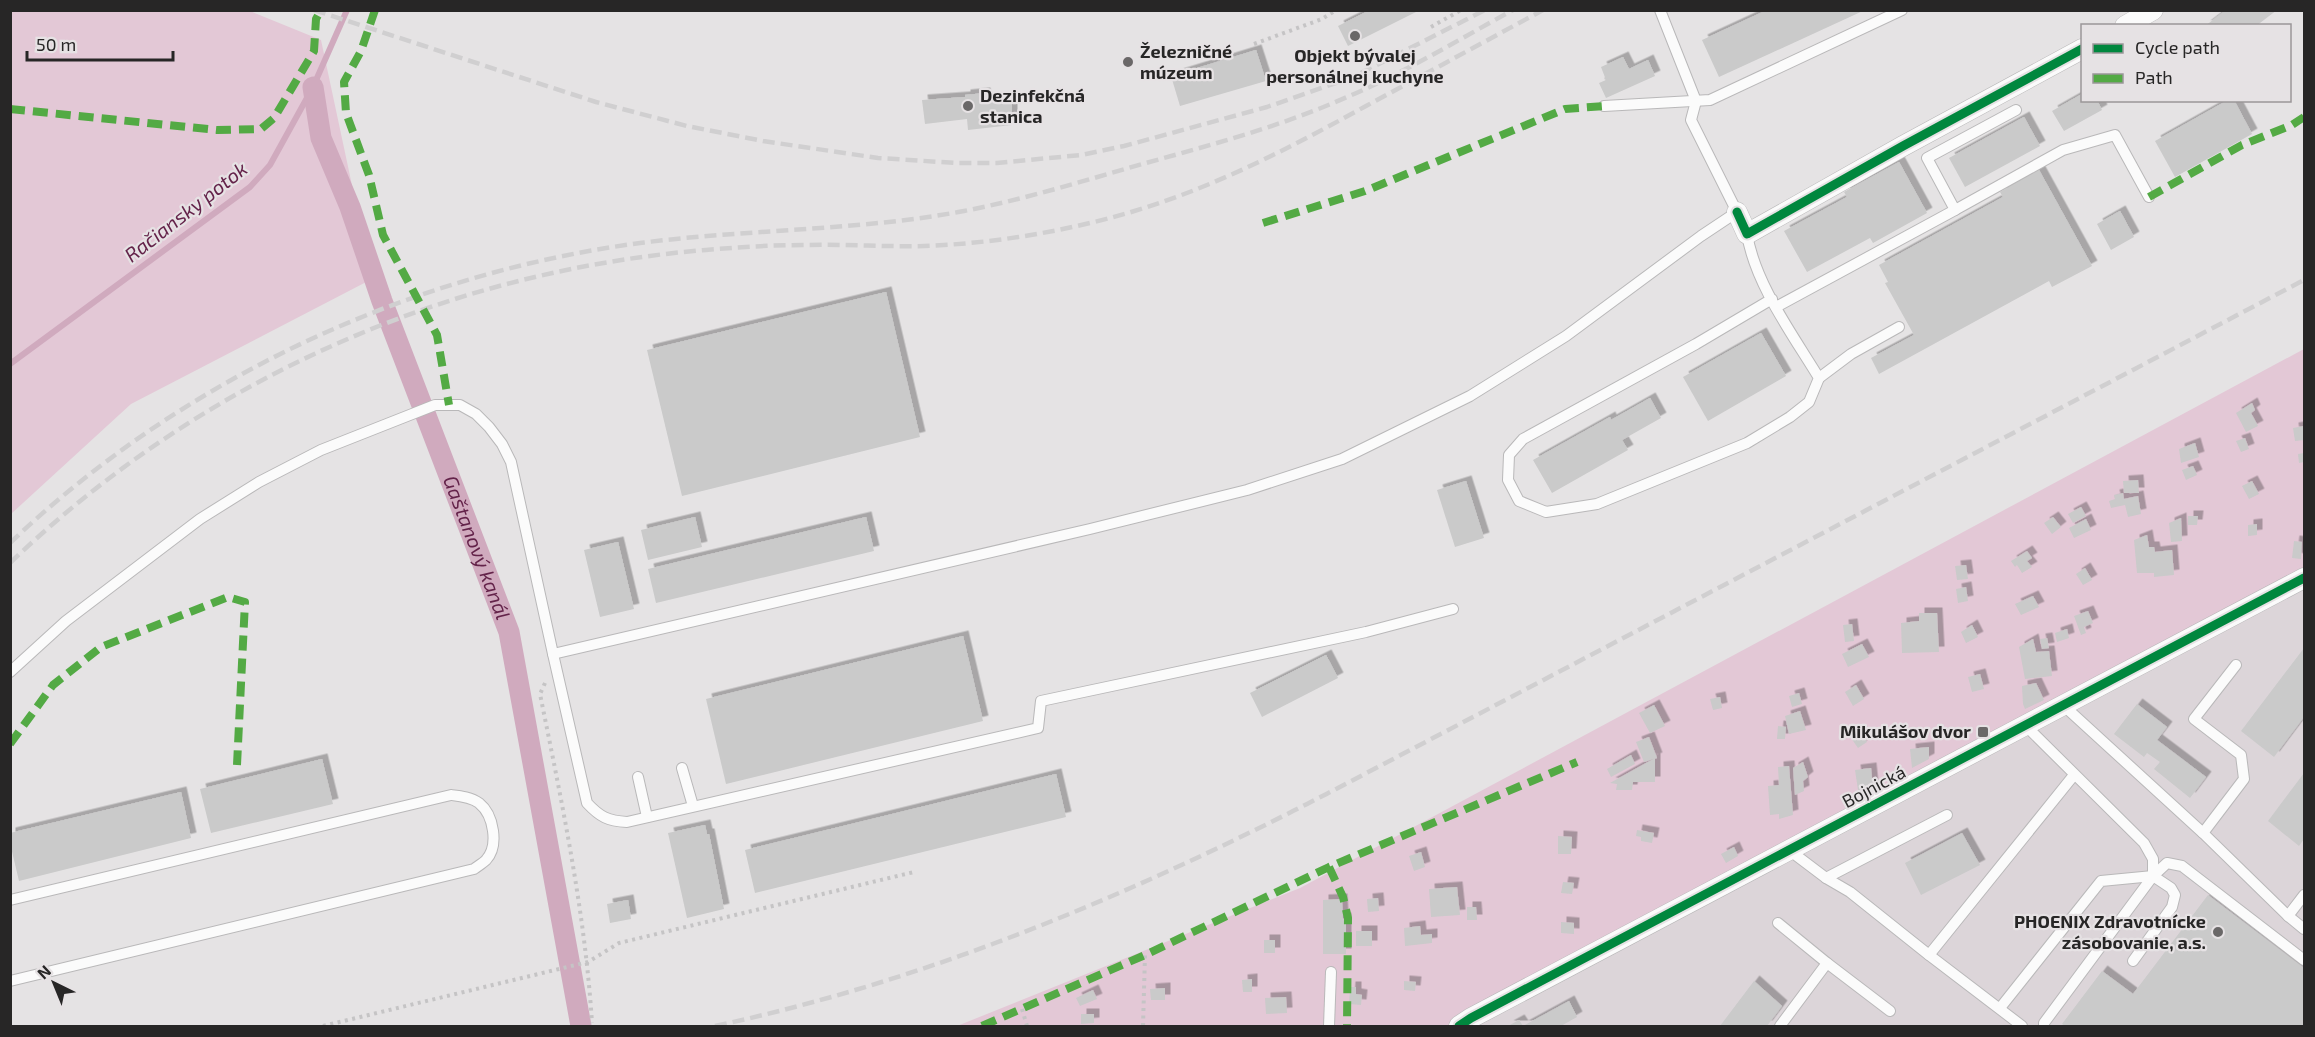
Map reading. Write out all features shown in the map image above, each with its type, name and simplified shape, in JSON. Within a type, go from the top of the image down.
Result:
[{"type":"street","points":[[2128,24],[2153,10]]},
{"type":"street","points":[[1737,212],[1747,234],[2081,49]]},
{"type":"street","name":"Bojnická","points":[[1459,1026],[2304,578]]},
{"type":"lane","points":[[553,657],[1246,490],[1342,459],[1470,396],[1566,336],[1737,212],[1691,120],[1696,101],[1660,10]]},
{"type":"lane","points":[[1604,106],[1710,100],[1902,10]]},
{"type":"lane","points":[[1955,210],[1927,158],[2016,110]]},
{"type":"lane","points":[[1899,327],[1851,354],[1819,378],[1809,402],[1790,417],[1737,447],[1597,504],[1546,512],[1519,501],[1508,480],[1509,455],[1523,439],[1696,344],[1955,210],[2063,150],[2115,135],[2149,197]]},
{"type":"lane","points":[[1747,234],[1750,252],[1774,303],[1819,378]]},
{"type":"lane","points":[[10,672],[66,621],[200,519],[259,482],[321,450],[435,405],[460,405],[476,414],[502,444],[511,462],[587,803],[598,816],[609,821],[627,822],[1038,728],[1041,701],[1366,632],[1453,609]]},
{"type":"lane","points":[[2203,833],[2244,779],[2241,755],[2194,719],[2236,664]]},
{"type":"lane","points":[[2063,705],[2304,929]]},
{"type":"lane","points":[[2025,726],[2144,843],[2152,859],[2153,876]]},
{"type":"lane","points":[[682,768],[693,806]]},
{"type":"lane","points":[[1929,955],[2074,775]]},
{"type":"lane","points":[[638,777],[647,817]]},
{"type":"lane","points":[[10,900],[451,795],[466,797],[479,803],[488,815],[493,830],[493,846],[486,860],[474,869],[10,981]]},
{"type":"lane","points":[[1826,878],[1947,815]]},
{"type":"lane","points":[[1789,850],[1826,878],[1850,892],[2022,1026]]},
{"type":"lane","points":[[2044,1026],[2153,876],[2167,863],[2182,866],[2304,960]]},
{"type":"lane","points":[[2000,1008],[2102,881],[2153,876],[2171,888],[2175,895],[2172,907],[2133,961]]},
{"type":"lane","points":[[2288,916],[2304,895]]},
{"type":"lane","points":[[1778,923],[1890,1011]]},
{"type":"lane","points":[[1780,1026],[1827,963]]},
{"type":"lane","points":[[1329,1026],[1331,972]]},
{"type":"path","points":[[1254,44],[1322,19],[1336,10]]},
{"type":"path","points":[[1431,27],[1461,10]]},
{"type":"path","points":[[553,657],[540,694],[563,807],[588,962],[592,1023]]},
{"type":"path","points":[[323,1026],[588,962],[619,943],[914,872]]},
{"type":"path","points":[[1143,1026],[1145,955]]},
{"type":"path","points":[[1022,1009],[1026,1026]]},
{"type":"shaded area","points":[[11,10],[250,11],[321,40],[372,279],[131,404],[11,514]]},
{"type":"shaded area","points":[[2304,349],[2304,579],[1455,1026],[957,1026],[1300,888]]},
{"type":"shaded area","points":[[2304,579],[2304,1026],[1455,1026]]},
{"type":"building","name":"Objekt bývalej personálnej kuchyne","points":[[1370,10],[1420,10],[1348,46],[1338,26]]},
{"type":"building","points":[[1767,10],[1865,10],[1719,77],[1702,40]]},
{"type":"building","points":[[2226,10],[2277,10],[2259,24],[2208,24]]},
{"type":"building","points":[[1256,50],[1266,81],[1180,106],[1171,76]]},
{"type":"building","points":[[1623,57],[1629,69],[1648,60],[1655,76],[1606,98],[1599,83],[1606,80],[1601,67]]},
{"type":"building","name":"Dezinfekčná stanica","points":[[985,93],[986,101],[1012,97],[1012,125],[968,130],[967,119],[925,124],[922,100]]},
{"type":"building","points":[[2081,95],[2081,102],[2098,102],[2102,110],[2064,131],[2052,111]]},
{"type":"building","points":[[2224,102],[2235,102],[2252,134],[2175,177],[2155,141]]},
{"type":"building","points":[[2024,117],[2040,146],[1965,187],[1949,158]]},
{"type":"building","points":[[1899,162],[1927,213],[1873,243],[1870,238],[1807,272],[1784,231],[1847,197],[1844,192]]},
{"type":"building","points":[[2039,170],[2092,266],[2052,287],[2049,281],[1879,374],[1871,358],[1914,335],[1885,283],[1888,282],[1879,265],[2003,197],[2000,192]]},
{"type":"building","points":[[2120,211],[2134,237],[2111,250],[2097,224]]},
{"type":"building","points":[[886,292],[920,437],[682,496],[647,350]]},
{"type":"building","points":[[1761,333],[1786,376],[1708,421],[1683,377]]},
{"type":"building","points":[[1650,398],[1661,418],[1622,440],[1628,450],[1552,493],[1533,460],[1610,417],[1611,420]]},
{"type":"building","points":[[2252,403],[2255,410],[2251,413],[2258,426],[2246,432],[2236,413]]},
{"type":"building","points":[[2304,426],[2304,440],[2295,441],[2293,428]]},
{"type":"building","points":[[2245,438],[2249,449],[2241,452],[2236,441]]},
{"type":"building","points":[[2195,443],[2199,457],[2181,463],[2179,449]]},
{"type":"building","points":[[2304,453],[2304,462],[2299,463],[2298,454]]},
{"type":"building","points":[[2193,466],[2197,475],[2186,480],[2182,470]]},
{"type":"building","points":[[2138,480],[2139,493],[2124,493],[2123,481]]},
{"type":"building","points":[[1466,481],[1484,538],[1455,547],[1437,490]]},
{"type":"building","points":[[2252,481],[2259,494],[2249,499],[2242,486]]},
{"type":"building","points":[[2123,493],[2124,499],[2138,496],[2141,514],[2128,517],[2125,505],[2111,508],[2109,501],[2115,499],[2114,495]]},
{"type":"building","points":[[2081,507],[2086,516],[2073,523],[2068,514]]},
{"type":"building","points":[[2188,516],[2198,516],[2197,525],[2188,525]]},
{"type":"building","points":[[695,517],[702,547],[648,560],[641,530]]},
{"type":"building","points":[[866,517],[874,551],[656,603],[648,569]]},
{"type":"building","points":[[2053,517],[2061,527],[2052,534],[2044,523]]},
{"type":"building","points":[[2181,518],[2182,541],[2171,542],[2169,523]]},
{"type":"building","points":[[2086,519],[2091,530],[2074,538],[2069,528]]},
{"type":"building","points":[[2257,524],[2257,535],[2248,536],[2248,525]]},
{"type":"building","points":[[2147,535],[2149,547],[2154,547],[2155,552],[2172,550],[2174,575],[2154,577],[2154,573],[2137,573],[2134,540]]},
{"type":"building","points":[[2294,541],[2302,542],[2301,559],[2292,558]]},
{"type":"building","points":[[618,542],[634,609],[600,617],[584,550]]},
{"type":"building","points":[[2027,551],[2032,558],[2027,561],[2032,567],[2022,573],[2011,561]]},
{"type":"building","points":[[1966,565],[1968,579],[1957,580],[1955,566]]},
{"type":"building","points":[[2085,568],[2092,580],[2083,585],[2076,574]]},
{"type":"building","points":[[1966,587],[1968,601],[1958,603],[1956,589]]},
{"type":"building","points":[[2033,596],[2039,607],[2021,615],[2015,604]]},
{"type":"building","points":[[2088,611],[2093,623],[2084,627],[2086,633],[2081,635],[2074,616]]},
{"type":"building","points":[[1919,613],[1937,613],[1939,652],[1902,653],[1901,623],[1919,621]]},
{"type":"building","points":[[1852,624],[1854,641],[1845,642],[1843,625]]},
{"type":"building","points":[[1972,625],[1978,637],[1966,643],[1961,632]]},
{"type":"building","points":[[2067,629],[2069,638],[2057,642],[2055,633]]},
{"type":"building","points":[[963,636],[983,721],[726,784],[706,699]]},
{"type":"building","points":[[2047,638],[2049,648],[2042,649],[2040,639]]},
{"type":"building","points":[[2033,639],[2036,652],[2049,651],[2052,676],[2025,679],[2019,647]]},
{"type":"building","points":[[1862,644],[1869,657],[1848,667],[1842,654]]},
{"type":"building","points":[[2304,648],[2304,717],[2274,757],[2241,731]]},
{"type":"building","points":[[1326,655],[1338,678],[1262,717],[1250,693]]},
{"type":"building","points":[[1980,674],[1984,689],[1972,692],[1968,677]]},
{"type":"building","points":[[2036,683],[2044,700],[2025,709],[2022,686]]},
{"type":"building","points":[[1856,685],[1864,699],[1853,706],[1845,692]]},
{"type":"building","points":[[1799,693],[1802,704],[1792,707],[1789,696]]},
{"type":"building","points":[[1720,697],[1722,708],[1713,710],[1710,699]]},
{"type":"building","points":[[2137,704],[2167,727],[2157,740],[2206,777],[2190,798],[2154,769],[2160,762],[2147,753],[2144,757],[2114,734]]},
{"type":"building","points":[[1654,705],[1665,726],[1650,733],[1639,713]]},
{"type":"building","points":[[1800,711],[1806,730],[1789,734],[1785,716]]},
{"type":"building","points":[[1778,726],[1786,727],[1785,739],[1777,739]]},
{"type":"building","points":[[1861,731],[1867,742],[1858,748],[1851,738]]},
{"type":"building","points":[[1649,737],[1657,758],[1644,762],[1636,742]]},
{"type":"building","points":[[1929,747],[1929,759],[1912,768],[1910,749]]},
{"type":"building","points":[[1631,755],[1635,764],[1611,777],[1607,769]]},
{"type":"building","points":[[1655,758],[1655,782],[1633,782],[1632,790],[1616,790],[1617,784],[1610,783]]},
{"type":"building","points":[[322,759],[333,804],[211,833],[200,789]]},
{"type":"building","points":[[1803,762],[1808,777],[1803,781],[1804,791],[1795,795],[1793,768]]},
{"type":"building","points":[[1789,766],[1793,815],[1779,819],[1779,814],[1770,815],[1768,786],[1779,785],[1778,767]]},
{"type":"building","points":[[1871,768],[1873,788],[1858,790],[1855,770]]},
{"type":"building","points":[[2304,773],[2304,839],[2299,846],[2268,821]]},
{"type":"building","points":[[1056,774],[1066,817],[755,893],[745,850]]},
{"type":"building","points":[[181,792],[191,838],[19,881],[10,843],[10,833]]},
{"type":"building","points":[[705,825],[707,834],[709,834],[724,909],[687,918],[668,833]]},
{"type":"building","points":[[1637,830],[1654,833],[1652,843],[1641,841],[1641,837],[1636,836]]},
{"type":"building","points":[[1962,833],[1980,865],[1921,895],[1905,863]]},
{"type":"building","points":[[1558,836],[1572,837],[1571,854],[1558,854]]},
{"type":"building","points":[[1734,847],[1738,856],[1726,863],[1721,854]]},
{"type":"building","points":[[1421,852],[1425,867],[1414,871],[1409,856]]},
{"type":"building","points":[[1563,882],[1574,883],[1572,894],[1561,893]]},
{"type":"building","points":[[1457,887],[1460,915],[1431,917],[1429,889]]},
{"type":"building","name":"PHOENIX Zdravotnícke zásobovanie, a.s.","points":[[2208,895],[2304,968],[2304,1026],[2065,1026],[2062,1024],[2102,971],[2133,994]]},
{"type":"building","points":[[1378,898],[1379,911],[1368,912],[1367,899]]},
{"type":"building","points":[[1342,899],[1343,919],[1346,918],[1346,954],[1323,954],[1323,900]]},
{"type":"building","points":[[628,900],[631,919],[610,923],[607,904]]},
{"type":"building","points":[[1467,907],[1476,907],[1477,920],[1467,920]]},
{"type":"building","points":[[1561,922],[1574,923],[1574,934],[1561,933]]},
{"type":"building","points":[[1420,926],[1421,935],[1432,934],[1432,943],[1405,946],[1404,928]]},
{"type":"building","points":[[1356,931],[1372,931],[1372,946],[1356,946]]},
{"type":"building","points":[[1264,940],[1275,940],[1275,953],[1264,953]]},
{"type":"building","points":[[1252,979],[1252,992],[1243,992],[1242,980]]},
{"type":"building","points":[[1404,981],[1416,982],[1415,991],[1404,990]]},
{"type":"building","points":[[1754,981],[1782,1006],[1767,1026],[1720,1026]]},
{"type":"building","points":[[1350,987],[1356,987],[1356,994],[1362,995],[1361,1005],[1349,1004]]},
{"type":"building","points":[[1165,988],[1165,1000],[1151,1000],[1150,989]]},
{"type":"building","points":[[1093,990],[1097,999],[1080,1006],[1076,998]]},
{"type":"building","points":[[1286,997],[1287,1013],[1266,1014],[1265,998]]},
{"type":"building","points":[[1569,1001],[1577,1017],[1561,1026],[1523,1026]]},
{"type":"building","points":[[1081,1014],[1094,1014],[1094,1023],[1081,1024]]},
{"type":"building","points":[[1519,1020],[1523,1026],[1508,1026]]},
{"type":"waterway","name":"Račiansky potok","points":[[10,364],[250,187],[270,165],[313,87],[347,10]]},
{"type":"waterway","name":"Gaštanový kanál","points":[[313,87],[321,138],[350,207],[382,301],[509,632],[581,1026]]},
{"type":"railway","points":[[314,10],[596,102],[687,126],[763,141],[878,158],[957,163],[997,163],[1081,155],[1124,146],[1267,107],[1353,77],[1485,10]]},
{"type":"railway","points":[[10,543],[77,485],[148,432],[223,385],[302,344],[383,309],[467,280],[553,258],[681,238],[924,218],[1033,195],[1273,126],[1389,78],[1513,10]]},
{"type":"railway","points":[[10,563],[84,498],[162,440],[245,390],[331,346],[421,310],[514,282],[609,262],[756,246],[924,246],[966,243],[1007,239],[1090,223],[1163,202],[1266,159],[1543,10]]},
{"type":"railway","points":[[715,1026],[797,1007],[956,957],[1034,928],[1188,862],[1338,788],[2304,280]]},
{"type":"marked path","points":[[10,109],[217,130],[261,129],[274,118],[314,51],[316,19],[321,10]]},
{"type":"marked path","points":[[375,10],[361,51],[344,82],[346,113],[369,175],[383,235],[437,335],[449,405]]},
{"type":"marked path","points":[[1263,223],[1365,191],[1565,109],[1604,106]]},
{"type":"marked path","points":[[2149,197],[2242,145],[2292,125],[2304,117]]},
{"type":"marked path","points":[[10,744],[53,685],[101,647],[228,597],[245,602],[237,765]]},
{"type":"marked path","points":[[982,1026],[1145,955],[1329,867],[1577,762]]},
{"type":"marked path","points":[[1329,867],[1343,897],[1348,918],[1347,1026]]},
{"type":"cycle path","points":[[1737,212],[1747,234],[2081,50]]},
{"type":"cycle path","points":[[1459,1026],[2304,578]]},
{"type":"place","name":"Objekt bývalej personálnej kuchyne","points":[[1355,36]]},
{"type":"place","name":"Železničné múzeum","points":[[1128,62]]},
{"type":"place","name":"Dezinfekčná stanica","points":[[968,106]]},
{"type":"place","name":"Mikulášov dvor","points":[[1983,732]]},
{"type":"place","name":"PHOENIX Zdravotnícke zásobovanie, a.s.","points":[[2218,932]]}]
